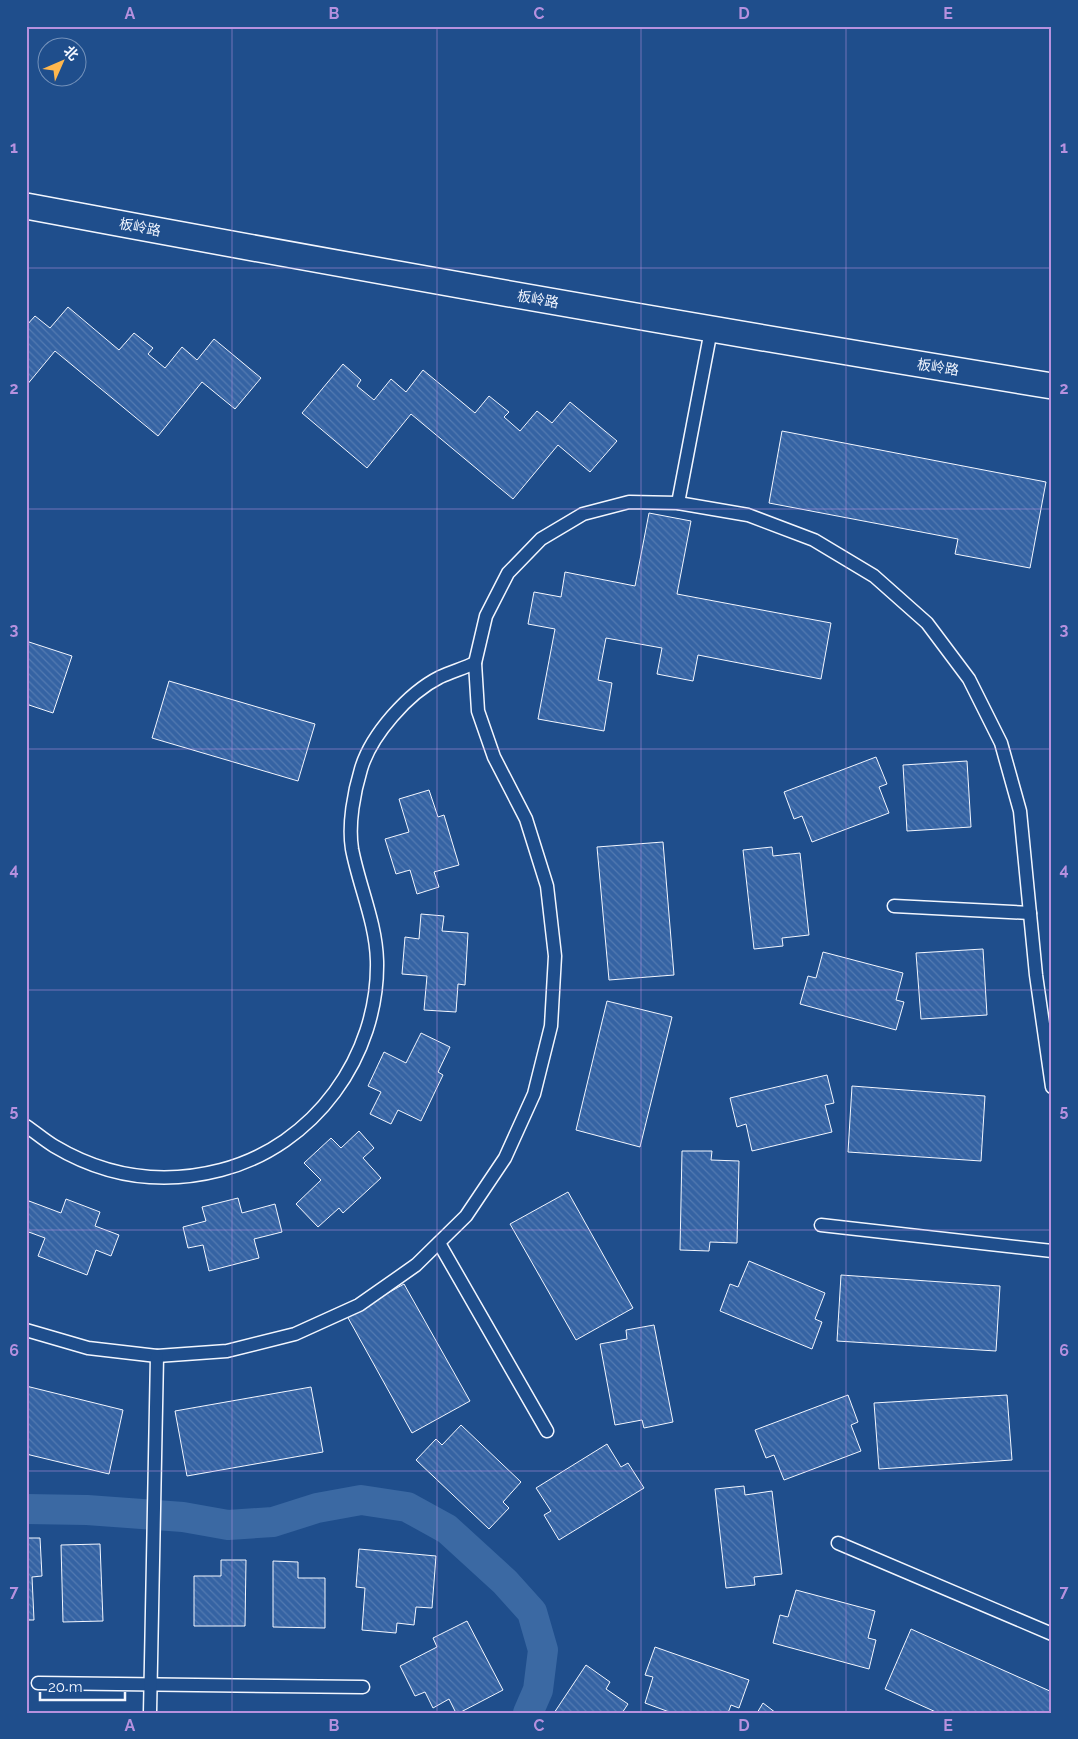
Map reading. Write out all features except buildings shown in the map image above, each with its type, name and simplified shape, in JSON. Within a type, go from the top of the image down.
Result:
[{"type":"street","name":"板岭路","points":[[26,206],[354,267],[711,330],[1052,386]]},
{"type":"lane","points":[[678,503],[711,330]]},
{"type":"lane","points":[[26,1330],[88,1348],[158,1356],[228,1351],[295,1334],[359,1305],[416,1266],[466,1216],[505,1158],[534,1094],[551,1026],[555,956],[547,886],[526,819],[494,757],[478,711],[475,663],[486,616],[508,573],[541,539],[583,514],[630,502],[678,503],[748,515],[814,540],[874,576],[926,623],[969,679],[1001,743],[1020,811],[1036,975],[1052,1087]]},
{"type":"lane","points":[[26,1126],[52,1145],[86,1163],[114,1171],[160,1178],[199,1175],[236,1166],[271,1150],[301,1129],[329,1101],[350,1070],[366,1036],[375,998],[377,960],[372,922],[352,847],[352,806],[361,767],[380,732],[406,701],[438,678],[475,663]]},
{"type":"lane","points":[[894,906],[1030,913]]},
{"type":"lane","points":[[821,1225],[1052,1251]]},
{"type":"lane","points":[[439,1243],[547,1431]]},
{"type":"lane","points":[[150,1713],[158,1356]]},
{"type":"lane","points":[[838,1543],[1052,1634]]},
{"type":"lane","points":[[38,1684],[363,1687]]},
{"type":"waterway","points":[[26,1509],[87,1510],[183,1517],[228,1525],[273,1522],[317,1508],[361,1500],[407,1507],[447,1529],[505,1582],[532,1612],[543,1650],[538,1690],[528,1713]]}]
